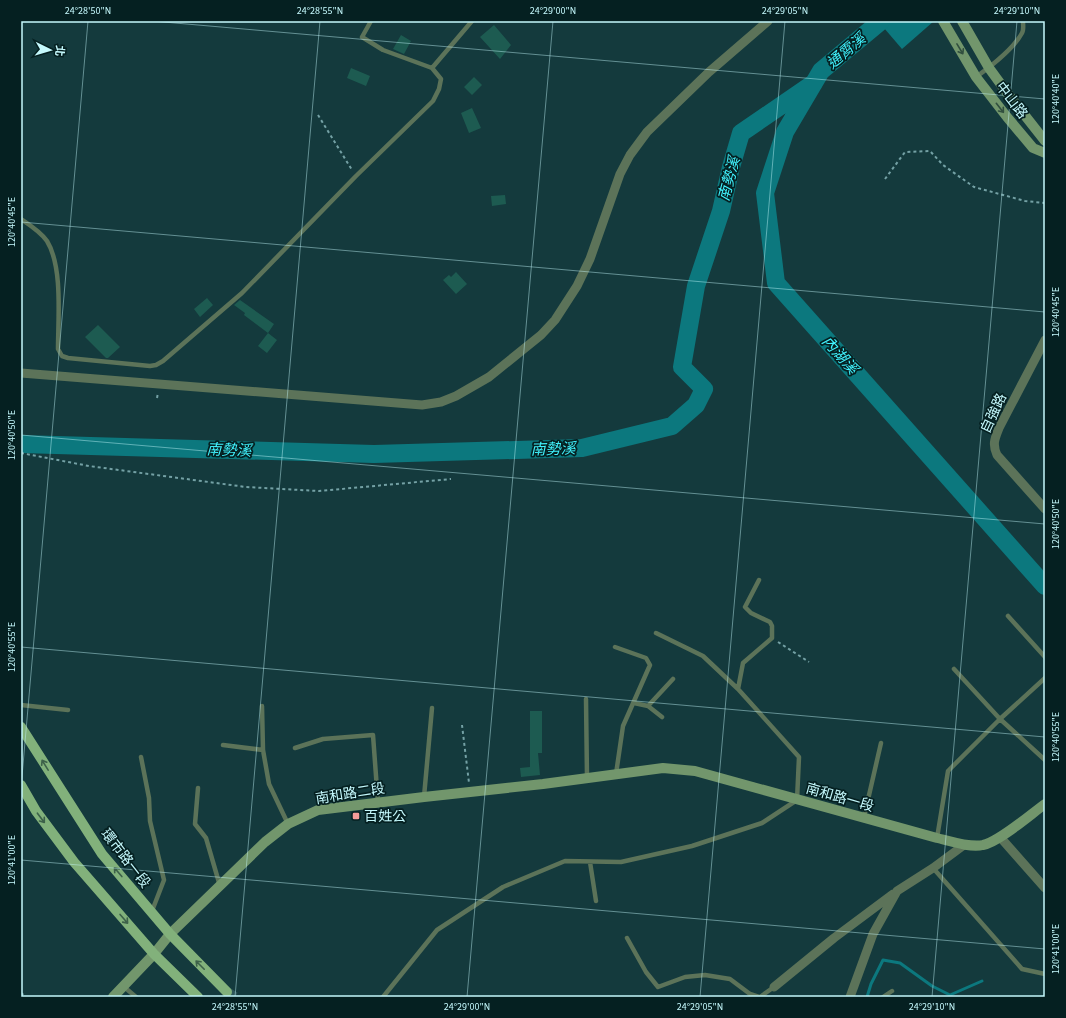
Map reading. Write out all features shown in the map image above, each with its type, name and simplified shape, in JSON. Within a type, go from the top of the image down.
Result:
[{"type":"main road","name":"中山路","points":[[943,21],[976,77],[1033,148],[1045,153]]},
{"type":"main road","name":"中山路","points":[[962,21],[989,68],[1045,141]]},
{"type":"main road","name":"環市路一段","points":[[21,727],[102,854],[170,934],[228,992]]},
{"type":"main road","name":"南和路一段","points":[[616,774],[663,768],[695,771],[863,819],[964,845],[983,846],[1000,837],[1045,804]]},
{"type":"main road","name":"南和路二段","points":[[113,997],[154,954],[170,934],[265,842],[288,824],[318,810],[616,774]]},
{"type":"main road","points":[[21,785],[36,811],[74,862],[154,954],[198,997]]},
{"type":"street","points":[[21,373],[422,405],[441,402],[456,396],[489,377],[541,335],[554,320],[577,286],[590,259],[620,174],[630,155],[647,132],[708,72],[768,21]]},
{"type":"street","name":"自強路","points":[[1045,340],[994,440],[994,447],[997,455],[1045,509]]},
{"type":"street","points":[[1000,837],[1045,888]]},
{"type":"street","points":[[774,987],[834,938],[897,891],[933,868],[964,845]]},
{"type":"street","points":[[850,997],[873,934],[897,891]]},
{"type":"lane","points":[[21,219],[32,226],[46,241],[54,259],[57,279],[58,349],[62,356],[68,358],[150,366],[156,365],[163,361],[242,293],[356,176],[433,101],[440,89],[441,79],[432,68],[383,50],[362,37],[371,21]]},
{"type":"lane","points":[[432,68],[472,21]]},
{"type":"lane","points":[[976,77],[989,68],[1019,38],[1023,32],[1023,21]]},
{"type":"lane","points":[[738,689],[743,663],[772,638],[772,626],[770,622],[752,614],[744,607],[759,580]]},
{"type":"lane","points":[[1008,616],[1045,657]]},
{"type":"lane","points":[[383,997],[437,930],[503,887],[565,862],[621,862],[692,846],[762,823],[797,800],[799,757],[738,689],[703,656],[656,633]]},
{"type":"lane","points":[[615,647],[646,658],[650,665],[623,726],[616,774]]},
{"type":"lane","points":[[954,670],[1000,719],[1045,760]]},
{"type":"lane","points":[[937,838],[948,771],[1000,719],[1045,678]]},
{"type":"lane","points":[[648,706],[673,679]]},
{"type":"lane","points":[[586,699],[587,778]]},
{"type":"lane","points":[[634,703],[648,706],[662,717]]},
{"type":"lane","points":[[21,705],[68,710]]},
{"type":"lane","points":[[262,706],[263,750],[269,784],[288,824]]},
{"type":"lane","points":[[424,797],[432,708]]},
{"type":"lane","points":[[295,748],[323,739],[373,735],[378,802]]},
{"type":"lane","points":[[863,819],[881,744]]},
{"type":"lane","points":[[224,745],[263,750]]},
{"type":"lane","points":[[141,757],[150,798],[150,820],[164,880],[152,913]]},
{"type":"lane","points":[[198,788],[195,824],[206,838],[220,887]]},
{"type":"lane","points":[[590,862],[596,901]]},
{"type":"lane","points":[[933,868],[1022,969],[1045,974]]},
{"type":"lane","points":[[627,938],[646,972],[658,987],[685,977],[705,975],[730,979],[750,994],[759,997],[774,987]]},
{"type":"lane","points":[[123,986],[136,997]]},
{"type":"lane","points":[[883,997],[892,991]]},
{"type":"path","points":[[318,115],[356,176]]},
{"type":"path","points":[[885,179],[905,152],[930,151],[943,165],[974,187],[1025,201],[1045,203]]},
{"type":"path","points":[[21,453],[89,466],[183,479],[246,487],[311,491],[451,479]]},
{"type":"path","points":[[772,638],[809,662]]},
{"type":"path","points":[[462,725],[470,792]]},
{"type":"path","points":[[21,993],[26,997]]},
{"type":"water","points":[[878,21],[934,21],[902,49]]},
{"type":"building","points":[[494,25],[511,45],[500,59],[480,37]]},
{"type":"building","points":[[401,35],[411,41],[404,54],[393,49]]},
{"type":"building","points":[[351,68],[370,76],[366,86],[347,78]]},
{"type":"building","points":[[474,77],[482,85],[472,95],[464,87]]},
{"type":"building","points":[[472,108],[481,128],[469,133],[461,113]]},
{"type":"building","points":[[505,195],[506,204],[492,206],[491,196]]},
{"type":"building","points":[[456,272],[467,284],[456,294],[443,280],[449,275],[451,277]]},
{"type":"building","points":[[207,298],[213,305],[200,317],[194,309]]},
{"type":"building","points":[[240,300],[274,324],[268,333],[244,315],[245,313],[234,305]]},
{"type":"building","points":[[98,325],[120,347],[108,358],[106,358],[85,337]]},
{"type":"building","points":[[268,333],[277,340],[267,353],[258,346]]},
{"type":"building","points":[[530,711],[542,711],[542,753],[538,753],[540,775],[521,777],[520,768],[530,767]]},
{"type":"waterway","name":"內湖溪","points":[[881,21],[821,71],[785,132],[765,193],[776,283],[1045,586]]},
{"type":"waterway","name":"南勢溪","points":[[21,444],[374,454],[582,448],[672,426],[696,405],[704,389],[682,367],[696,286],[721,211],[731,167],[741,133],[814,83]]},
{"type":"waterway","points":[[867,997],[871,984],[883,960],[900,963],[932,986],[950,995],[982,981]]},
{"type":"tunnel","points":[[227,992],[235,997]]},
{"type":"place","name":"百姓公","points":[[356,816]]},
{"type":"water label","name":"通霄溪","points":[[846,51]]}]
